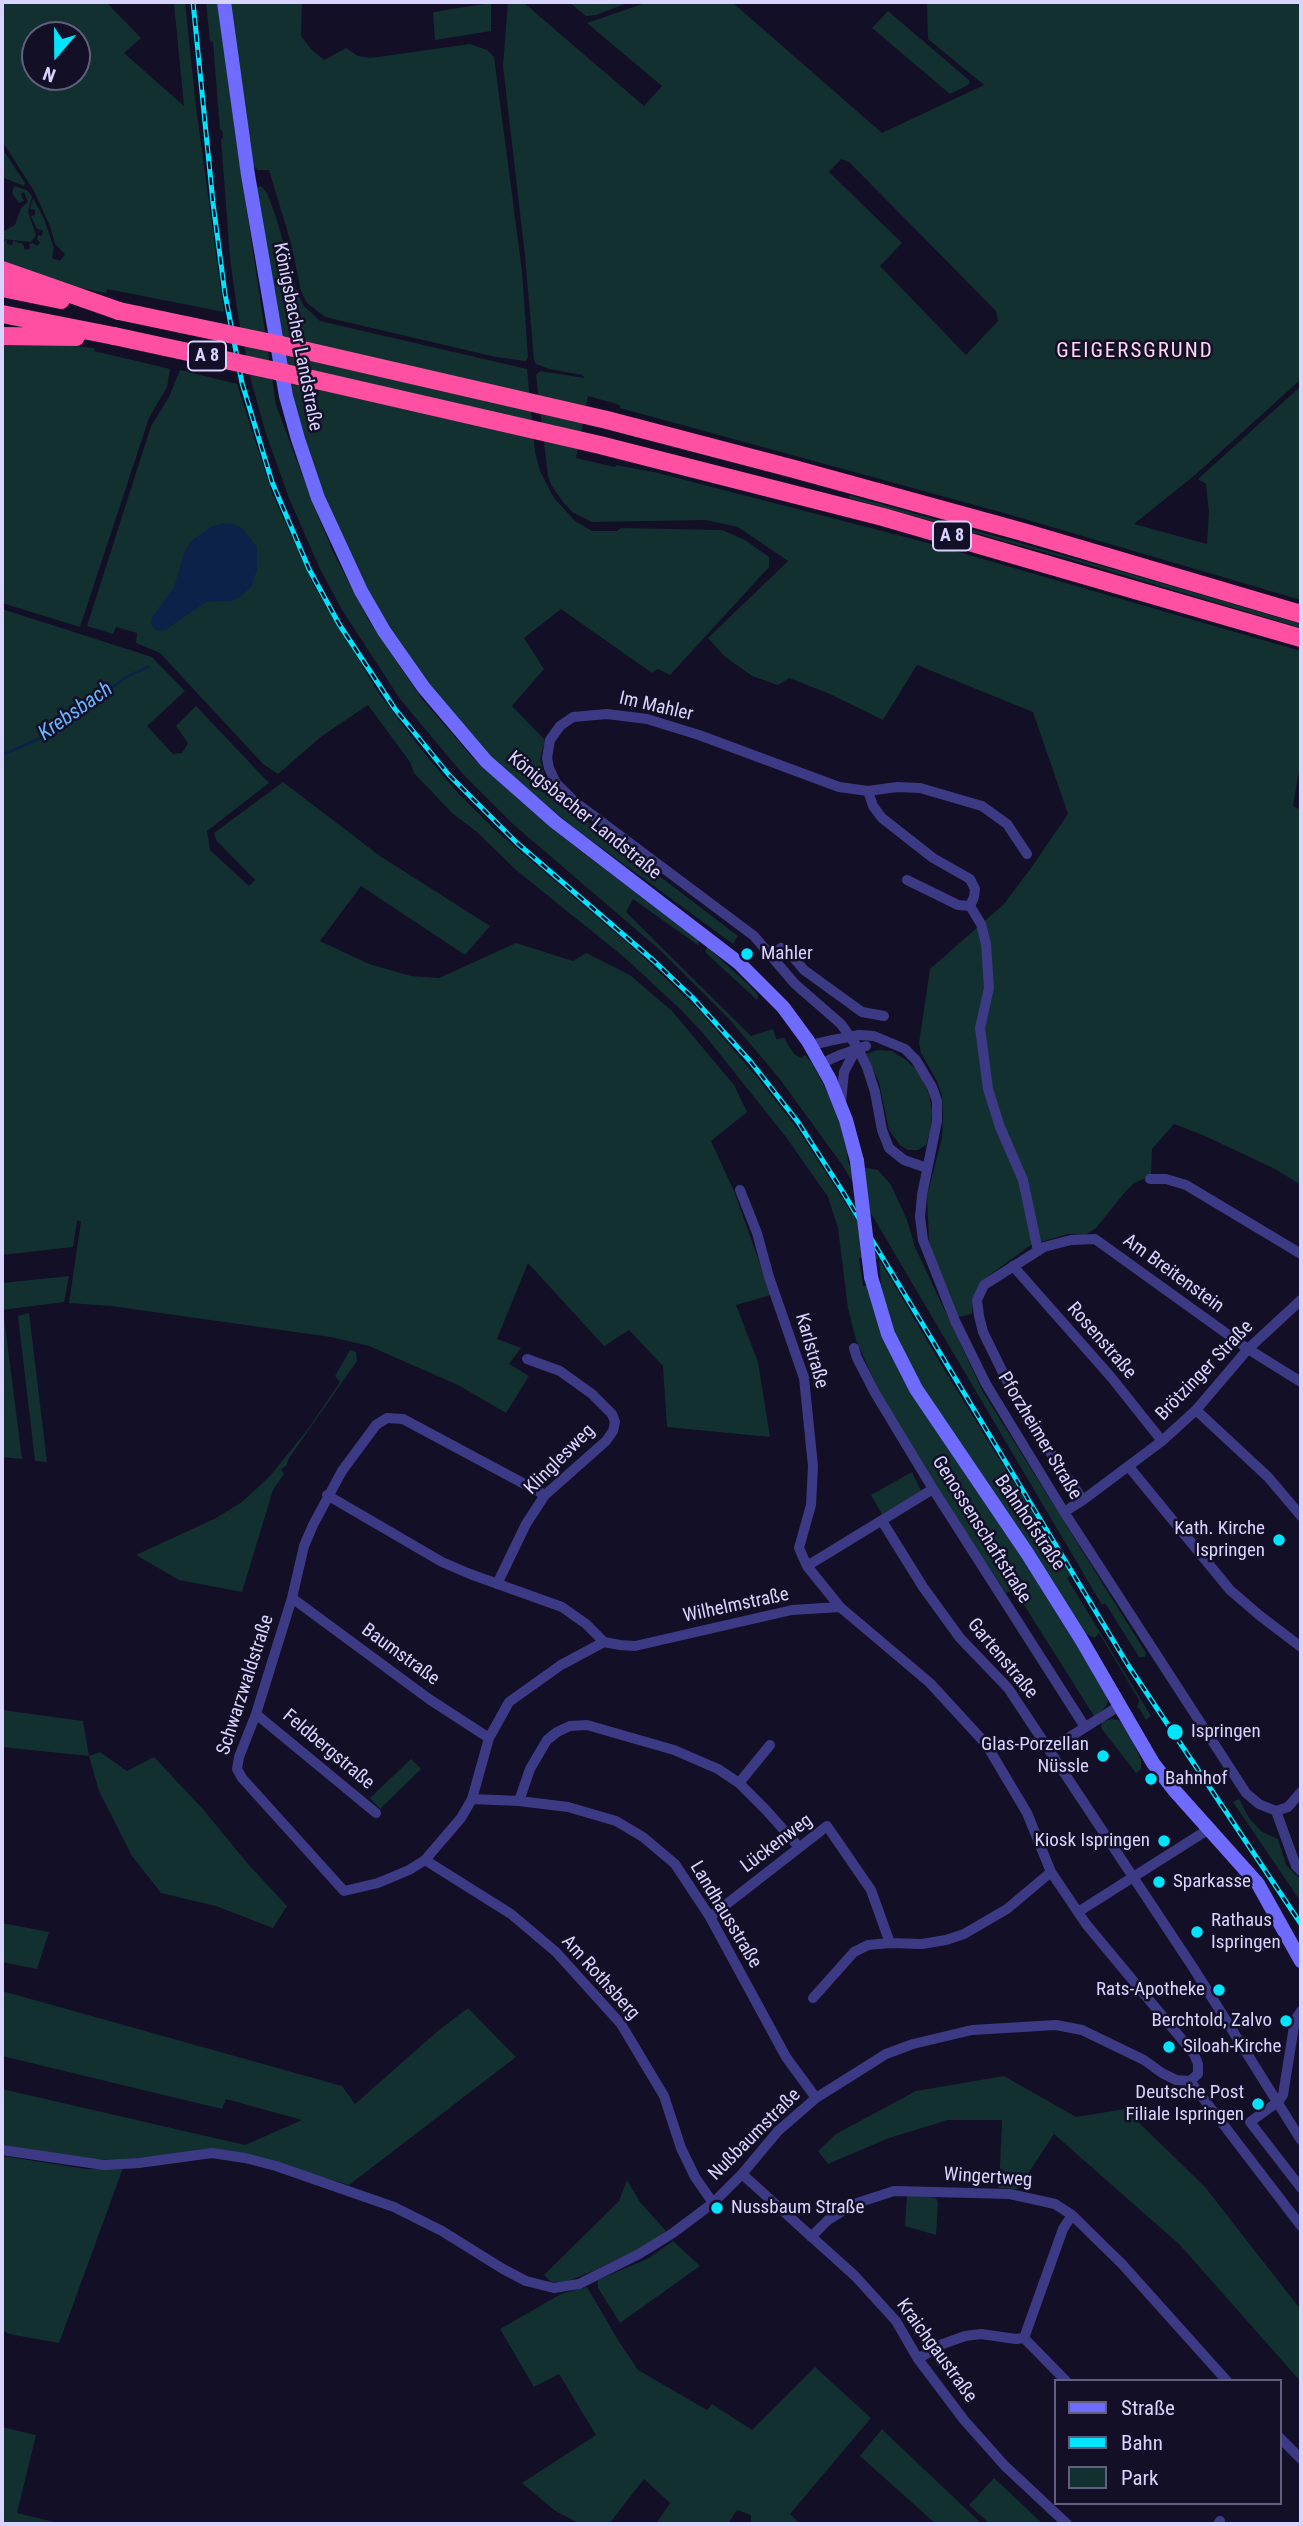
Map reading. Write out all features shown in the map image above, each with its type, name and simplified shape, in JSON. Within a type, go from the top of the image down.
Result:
[{"type":"highway","points":[[2,270],[119,311]]},
{"type":"highway","name":"A 8","points":[[2,288],[281,345],[607,420],[1023,532],[1301,614]]},
{"type":"highway","name":"A 8","points":[[2,314],[389,396],[600,445],[957,537],[1301,638]]},
{"type":"highway","points":[[2,336],[114,336]]},
{"type":"main road","name":"Königsbacher Landstraße","points":[[224,2],[247,176],[286,396],[318,498],[361,591],[384,631],[424,688],[486,761],[555,821],[739,963],[783,1007],[822,1063]]},
{"type":"main road","name":"Bahnhofstraße","points":[[822,1063],[840,1104],[857,1161],[871,1278],[880,1313],[906,1374],[1027,1553],[1153,1763],[1258,1884],[1301,1961]]},
{"type":"street","name":"Im Mahler","points":[[926,1168],[904,1160],[889,1147],[881,1130],[870,1074],[856,1045],[841,1024],[796,984],[754,936],[575,802],[556,783],[549,768],[547,758],[550,740],[560,726],[573,717],[607,714],[647,719],[821,782],[868,791],[897,787],[920,788],[982,806],[1007,824],[1027,854]]},
{"type":"street","points":[[868,791],[873,806],[882,818],[933,858],[970,879],[975,889],[970,906],[981,925],[986,944],[989,988],[981,1028],[988,1089],[1000,1127],[1023,1180],[1038,1251],[984,1285],[977,1300],[983,1332],[1010,1387],[1033,1427],[1083,1500]]},
{"type":"street","points":[[906,880],[958,905],[970,906]]},
{"type":"street","points":[[772,956],[781,948],[804,970],[862,1012],[884,1016]]},
{"type":"street","name":"Pforzheimer Straße","points":[[811,1045],[859,1035],[874,1036],[905,1049],[926,1073],[937,1101],[937,1121],[926,1168],[920,1217],[923,1240],[967,1347],[986,1384],[1064,1511],[1246,1793],[1259,1804],[1276,1811]]},
{"type":"street","points":[[822,1063],[844,1060],[861,1048],[891,1042]]},
{"type":"street","points":[[840,1104],[844,1060]]},
{"type":"street","points":[[1150,1179],[1166,1178],[1186,1185],[1301,1254]]},
{"type":"street","name":"Karlstraße","points":[[740,1190],[757,1233],[769,1277],[804,1378],[813,1466],[811,1505],[799,1548],[807,1566]]},
{"type":"street","name":"Am Breitenstein","points":[[1038,1251],[1071,1240],[1095,1239],[1248,1349],[1301,1382]]},
{"type":"street","name":"Rosenstraße","points":[[1013,1266],[1111,1377],[1162,1441]]},
{"type":"street","name":"Brötzinger Straße","points":[[1064,1511],[1162,1441],[1196,1410],[1248,1349],[1301,1300]]},
{"type":"street","name":"Genossenschaftstraße","points":[[855,1348],[857,1358],[875,1393],[933,1489],[1086,1727]]},
{"type":"street","name":"Klinglesweg","points":[[497,1584],[526,1524],[545,1495],[606,1441],[615,1422],[592,1394],[560,1371],[527,1359]]},
{"type":"street","points":[[1196,1410],[1268,1477],[1301,1516]]},
{"type":"street","name":"Schwarzwaldstraße","points":[[425,1860],[410,1870],[378,1883],[344,1891],[237,1769],[292,1598],[304,1546],[327,1495],[376,1425],[387,1418],[403,1419],[545,1495]]},
{"type":"street","points":[[1129,1467],[1230,1590],[1301,1647]]},
{"type":"street","points":[[933,1489],[807,1566],[840,1607],[930,1682],[986,1744],[1027,1813],[1051,1872],[1079,1912],[1194,2054],[1198,2074],[1190,2081],[1301,2226]]},
{"type":"street","points":[[327,1495],[442,1562],[562,1607],[586,1623],[604,1642],[562,1665],[509,1702],[489,1738],[472,1799],[451,1832],[425,1860]]},
{"type":"street","name":"Gartenstraße","points":[[882,1521],[922,1587],[960,1638],[1008,1688],[1279,2101],[1301,2140]]},
{"type":"street","name":"Baumstraße","points":[[292,1598],[429,1699],[489,1738]]},
{"type":"street","name":"Wilhelmstraße","points":[[604,1642],[635,1646],[792,1611],[840,1607]]},
{"type":"street","points":[[1049,1750],[1119,1706]]},
{"type":"street","name":"Feldbergstraße","points":[[256,1714],[376,1813]]},
{"type":"street","points":[[519,1801],[530,1769],[547,1741],[570,1726],[587,1725],[674,1750],[718,1769],[739,1783],[798,1846]]},
{"type":"street","points":[[739,1783],[770,1745]]},
{"type":"street","points":[[1301,1792],[1288,1807],[1276,1811],[1296,1866],[1301,1871]]},
{"type":"street","name":"Landhausstraße","points":[[472,1799],[519,1801],[568,1808],[616,1821],[643,1837],[675,1864],[710,1917],[786,2057],[816,2098]]},
{"type":"street","name":"Lückenweg","points":[[710,1917],[827,1826],[871,1890],[890,1942]]},
{"type":"street","points":[[1079,1912],[1209,1829]]},
{"type":"street","name":"Am Rothsberg","points":[[425,1860],[511,1914],[556,1952],[621,2024],[664,2096],[681,2148],[695,2177],[713,2203]]},
{"type":"street","points":[[813,1998],[854,1952],[868,1944],[922,1944],[964,1934],[1007,1909],[1051,1872]]},
{"type":"street","points":[[1301,2011],[1295,2020],[1283,2095],[1279,2101],[1250,2122],[1301,2188]]},
{"type":"street","name":"Nußbaumstraße","points":[[2,2150],[104,2165],[212,2153],[244,2158],[289,2170],[416,2216],[526,2281],[554,2288],[579,2284],[673,2233],[713,2203],[778,2131],[816,2098],[886,2054],[913,2044],[992,2027],[1068,2026],[1125,2050],[1176,2080],[1190,2081]]},
{"type":"street","name":"Kraichgaustraße","points":[[742,2174],[855,2276],[888,2313],[918,2359],[983,2441],[1067,2524]]},
{"type":"street","name":"Wingertweg","points":[[811,2237],[828,2220],[854,2204],[894,2191],[1010,2194],[1042,2199],[1072,2215],[1153,2296],[1220,2379]]},
{"type":"street","points":[[1024,2338],[1063,2229],[1072,2215]]},
{"type":"street","points":[[918,2359],[940,2345],[965,2336],[981,2334],[1024,2338]]},
{"type":"street","points":[[1024,2338],[1064,2379]]},
{"type":"street","points":[[1282,2440],[1301,2459]]},
{"type":"green space","points":[[2,2],[106,2],[141,38],[124,53],[184,106],[174,4],[171,2],[185,2],[196,107],[224,312],[107,289],[106,293],[70,286],[2,266],[2,241],[7,240],[7,244],[12,245],[13,241],[23,244],[25,250],[30,249],[29,244],[37,246],[40,243],[37,239],[38,235],[42,236],[43,230],[37,229],[31,216],[35,215],[35,210],[30,209],[33,198],[54,248],[52,258],[60,261],[65,254],[55,244],[34,191],[2,141]]},
{"type":"green space","points":[[206,2],[218,2],[276,405],[334,554],[369,621],[422,699],[474,759],[552,829],[698,940],[699,946],[633,899],[626,912],[643,929],[751,1036],[773,1029],[776,1039],[784,1038],[794,1054],[801,1058],[805,1055],[812,1063],[836,1109],[849,1154],[849,1165],[878,1170],[891,1185],[907,1220],[915,1247],[983,1392],[1146,1653],[1145,1657],[1139,1657],[1105,1603],[1102,1605],[843,1166],[779,1078],[730,1020],[661,951],[514,825],[461,772],[400,699],[342,610],[320,569],[289,498],[266,434],[252,384],[230,258],[223,138]]},
{"type":"green space","points":[[230,2],[302,2],[301,36],[324,60],[346,48],[358,56],[370,58],[470,44],[487,50],[494,57],[522,271],[528,357],[526,361],[496,357],[325,317],[307,303],[301,291],[291,243],[269,170],[258,170],[253,166]]},
{"type":"green space","points":[[508,2],[523,2],[644,106],[662,86],[587,23],[648,2],[732,2],[882,133],[984,85],[928,39],[927,2],[1301,2],[1301,385],[1299,381],[1195,475],[1134,524],[1207,544],[1209,512],[1206,484],[1198,479],[1301,386],[1301,600],[1004,513],[620,408],[620,405],[588,396],[576,458],[654,472],[917,540],[1301,651],[1301,760],[1293,806],[1301,810],[1301,1185],[1275,1169],[1174,1124],[1152,1149],[1151,1176],[1134,1183],[1096,1228],[1085,1235],[1068,1234],[1031,1245],[980,1282],[973,1300],[972,1314],[958,1317],[935,1263],[929,1240],[927,1196],[942,1138],[942,1096],[921,1053],[919,1043],[930,969],[1004,904],[1068,814],[1033,712],[917,665],[883,720],[830,694],[789,678],[778,685],[752,676],[724,656],[708,638],[788,561],[738,527],[706,520],[592,522],[572,512],[563,502],[548,476],[536,375],[540,371],[585,378],[582,375],[549,369],[536,364],[534,360],[503,66]],"holes":[[[841,159],[849,162],[996,311],[998,321],[966,355],[880,266],[902,243],[829,172]]]},
{"type":"green space","points":[[569,2],[630,2],[586,16]]},
{"type":"green space","points":[[491,3],[491,31],[435,40],[433,12]]},
{"type":"green space","points":[[888,11],[970,81],[968,85],[950,94],[872,28]]},
{"type":"green space","points":[[2,148],[25,183],[24,186],[2,177]]},
{"type":"green space","points":[[14,186],[27,190],[32,196],[28,212],[36,235],[31,242],[2,239],[2,232],[15,225],[21,208],[28,202],[24,192],[21,194],[24,201],[19,203],[12,193]]},
{"type":"green space","points":[[261,186],[267,193],[276,217],[297,292],[304,306],[320,321],[527,369],[535,452],[540,471],[554,498],[575,521],[592,531],[617,531],[621,528],[722,530],[745,540],[769,557],[769,567],[670,675],[658,669],[652,673],[561,609],[524,638],[544,669],[512,706],[545,740],[540,759],[548,786],[591,824],[738,936],[733,944],[577,830],[488,757],[418,673],[373,600],[331,517],[305,442],[294,399],[256,188]]},
{"type":"green space","points":[[2,340],[95,348],[94,351],[170,369],[167,387],[149,418],[80,627],[2,603]]},
{"type":"green space","points":[[180,370],[237,384],[272,493],[314,586],[378,692],[424,753],[493,828],[639,953],[698,1009],[797,1128],[852,1213],[945,1371],[1071,1575],[1067,1578],[1151,1716],[1146,1720],[1139,1708],[1137,1709],[1139,1700],[1099,1633],[1095,1638],[1084,1633],[930,1401],[895,1336],[879,1284],[879,1259],[859,1258],[863,1286],[867,1286],[874,1311],[1108,1698],[1107,1705],[1097,1715],[1094,1716],[1014,1589],[1006,1593],[941,1495],[882,1398],[856,1340],[848,1308],[838,1228],[828,1197],[786,1137],[703,1033],[680,1009],[624,957],[516,870],[477,832],[452,813],[414,773],[410,762],[368,705],[322,736],[278,774],[263,764],[160,653],[136,643],[137,633],[116,627],[113,634],[87,626],[151,426],[169,397]]},
{"type":"green space","points":[[849,495],[1301,624],[1301,628],[1076,561],[849,498]]},
{"type":"green space","points":[[2,609],[152,657],[185,691],[147,726],[173,754],[182,753],[188,743],[176,726],[196,706],[269,783],[207,831],[210,850],[249,886],[255,880],[216,840],[214,833],[283,782],[380,856],[490,926],[465,955],[361,886],[320,941],[369,964],[411,976],[439,978],[516,943],[573,961],[586,953],[630,975],[672,1011],[734,1085],[747,1112],[711,1141],[734,1191],[771,1295],[736,1305],[758,1362],[770,1437],[667,1427],[663,1366],[629,1330],[604,1346],[528,1263],[497,1339],[521,1348],[509,1364],[529,1376],[506,1413],[458,1385],[369,1346],[331,1337],[111,1306],[69,1303],[81,1221],[77,1221],[73,1247],[2,1255]]},
{"type":"green space","points":[[707,947],[750,986],[758,995],[757,1000],[705,952]]},
{"type":"green space","points":[[877,1050],[892,1051],[906,1060],[920,1073],[929,1094],[932,1112],[930,1132],[926,1145],[918,1150],[908,1150],[900,1145],[889,1130],[879,1082],[866,1054]]},
{"type":"green space","points":[[69,1276],[64,1302],[2,1310],[2,1283]]},
{"type":"green space","points":[[29,1313],[47,1462],[35,1461],[18,1316]]},
{"type":"green space","points":[[4,1317],[22,1459],[2,1457]]},
{"type":"green space","points":[[350,1350],[356,1352],[357,1361],[286,1466],[281,1469],[284,1474],[273,1490],[242,1592],[179,1580],[136,1555],[216,1518],[242,1502],[270,1476],[308,1429],[340,1382],[335,1376]]},
{"type":"green space","points":[[912,1472],[921,1491],[882,1514],[871,1495]]},
{"type":"green space","points":[[2,1710],[83,1721],[89,1756],[2,1747]]},
{"type":"green space","points":[[1119,1720],[1129,1733],[1141,1760],[1141,1769],[1136,1773],[1101,1728],[1102,1722]]},
{"type":"green space","points":[[100,1752],[127,1771],[154,1757],[287,1906],[273,1928],[216,1906],[161,1893],[132,1856],[99,1791],[89,1756]]},
{"type":"green space","points":[[411,1759],[421,1769],[380,1809],[370,1798]]},
{"type":"green space","points":[[1239,1799],[1249,1818],[1262,1832],[1278,1839],[1286,1865],[1301,1880],[1301,1902],[1233,1802]]},
{"type":"green space","points":[[2,1923],[49,1932],[37,1969],[2,1962]]},
{"type":"green space","points":[[2,1991],[342,2086],[355,2104],[468,2008],[516,2057],[349,2185],[238,2152],[213,2150],[118,2160],[84,2159],[2,2146],[2,2089],[245,2145],[302,2120],[226,2099],[222,2109],[2,2056]]},
{"type":"green space","points":[[1004,2076],[1076,2117],[1125,2109],[1205,2187],[1301,2310],[1301,2382],[1180,2245],[1054,2134],[1018,2189],[999,2188],[1002,2120],[948,2120],[889,2138],[828,2164],[818,2151],[836,2134],[916,2091]]},
{"type":"green space","points":[[2,2156],[87,2169],[123,2168],[59,2343],[9,2334],[2,2330]]},
{"type":"green space","points":[[627,2180],[640,2202],[666,2231],[647,2245],[593,2271],[566,2282],[551,2282],[544,2275],[619,2201]]},
{"type":"green space","points":[[907,2194],[936,2198],[936,2235],[905,2226]]},
{"type":"green space","points":[[673,2241],[700,2266],[620,2323],[598,2288],[598,2280],[649,2258]]},
{"type":"green space","points":[[587,2287],[638,2370],[707,2410],[712,2404],[752,2430],[815,2367],[871,2418],[790,2514],[800,2524],[751,2524],[751,2515],[737,2510],[728,2524],[656,2524],[670,2503],[644,2479],[609,2524],[580,2524],[554,2510],[522,2483],[596,2435],[559,2374],[534,2387],[500,2329],[561,2294]]},
{"type":"green space","points":[[2,2427],[36,2435],[17,2513],[54,2522],[53,2524],[2,2524]]},
{"type":"green space","points":[[882,2429],[982,2524],[936,2524],[860,2456]]},
{"type":"green space","points":[[994,2478],[1043,2524],[990,2524],[969,2505]]},
{"type":"water","points":[[224,523],[243,529],[257,547],[257,570],[251,587],[231,601],[206,602],[165,630],[158,631],[153,628],[152,617],[174,587],[185,550],[191,541],[212,526]]},
{"type":"waterway","name":"Krebsbach","points":[[2,755],[52,733],[126,677],[148,667]]},
{"type":"railway","points":[[193,2],[213,203],[225,294],[242,383],[272,482],[309,569],[339,624],[395,709],[449,775],[517,843],[692,997],[750,1061],[798,1122],[843,1192],[1128,1665],[1301,1924]]},
{"type":"place","name":"Mahler","points":[[747,954]]},
{"type":"place","name":"Kath. Kirche Ispringen","points":[[1279,1540]]},
{"type":"place","name":"Ispringen","points":[[1175,1732]]},
{"type":"place","name":"Glas-Porzellan Nüssle","points":[[1103,1756]]},
{"type":"place","name":"Bahnhof","points":[[1151,1779]]},
{"type":"place","name":"Kiosk Ispringen","points":[[1164,1841]]},
{"type":"place","name":"Sparkasse","points":[[1159,1882]]},
{"type":"place","name":"Rathaus Ispringen","points":[[1197,1932]]},
{"type":"place","name":"Rats-Apotheke","points":[[1219,1990]]},
{"type":"place","name":"Berchtold, Zalvo","points":[[1286,2021]]},
{"type":"place","name":"Siloah-Kirche","points":[[1169,2047]]},
{"type":"place","name":"Deutsche Post Filiale Ispringen","points":[[1258,2104]]},
{"type":"place","name":"Nussbaum Straße","points":[[717,2208]]},
{"type":"district","name":"GEIGERSGRUND","points":[[1135,352]]}]
